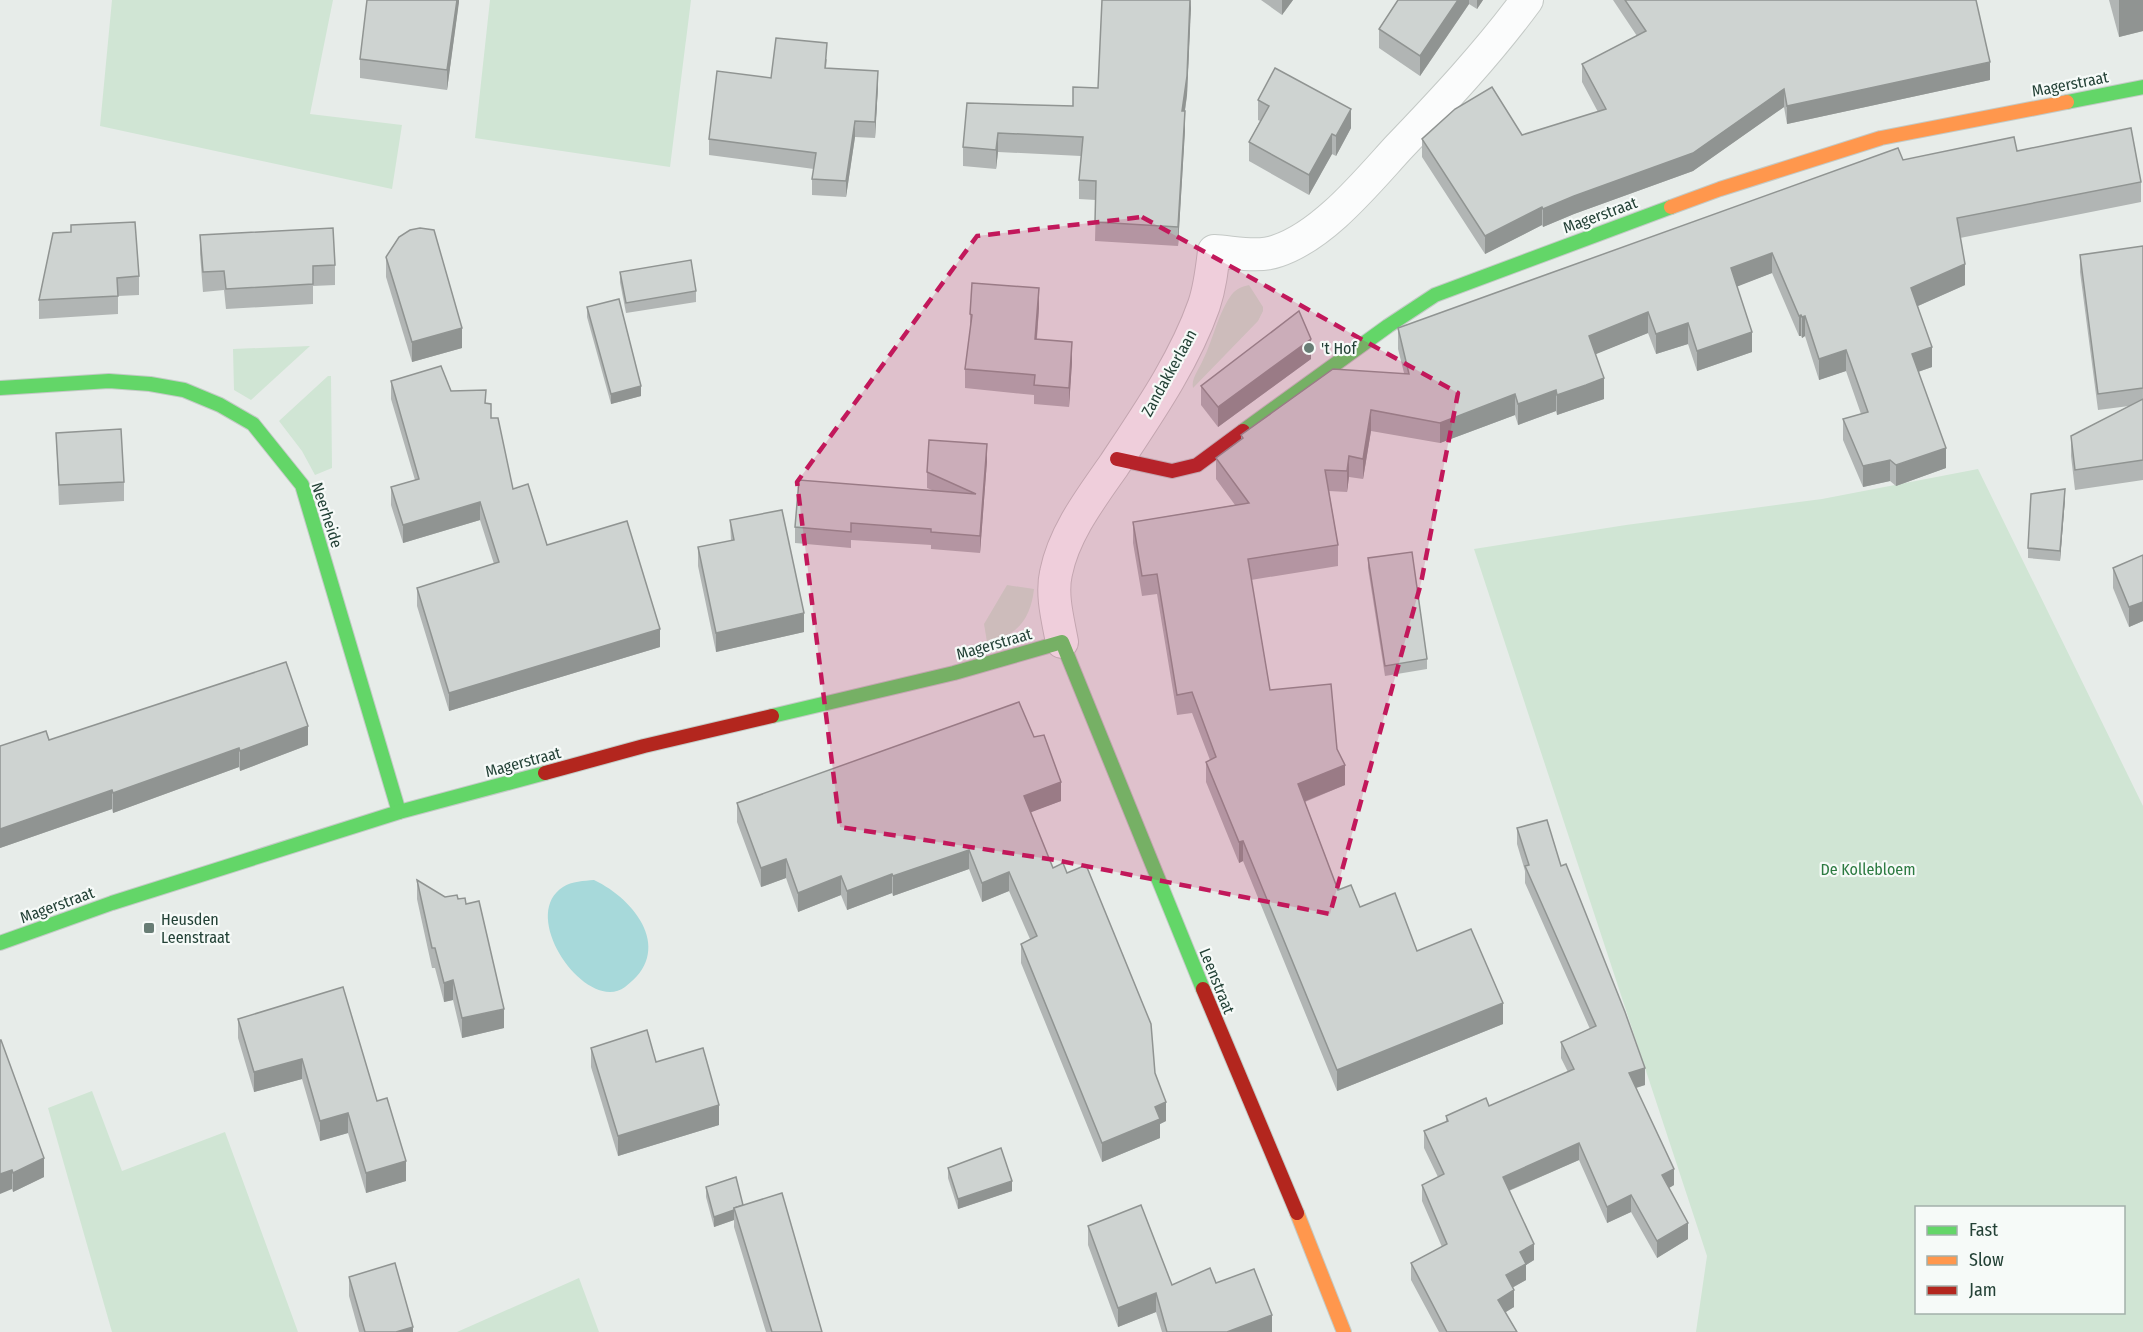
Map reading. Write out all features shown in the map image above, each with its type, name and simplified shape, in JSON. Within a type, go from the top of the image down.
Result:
[{"type":"street","name":"Zandakkerlaan","points":[[1062,642],[1056,609],[1056,574],[1071,532],[1188,343],[1204,304],[1211,277],[1214,251],[1255,254],[1277,251],[1308,235],[1348,202],[1455,88],[1502,34],[1527,0]]},
{"type":"street","name":"Magerstraat","points":[[1117,459],[1172,471],[1197,465],[1435,295],[1720,189],[1881,138],[2143,87]]},
{"type":"street","name":"Neerheide","points":[[0,388],[109,381],[150,384],[184,390],[220,405],[253,424],[302,485],[399,812]]},
{"type":"street","name":"Magerstraat","points":[[0,943],[112,903],[399,812],[644,746],[954,673],[1062,642]]},
{"type":"street","name":"Leenstraat","points":[[1062,642],[1133,823],[1344,1332]]},
{"type":"highlighted area","points":[[1142,217],[1458,393],[1421,583],[1330,914],[1055,860],[840,827],[797,482],[977,236]]},
{"type":"green space","points":[[112,0],[333,0],[310,114],[402,125],[392,189],[100,126]]},
{"type":"green space","points":[[490,0],[691,0],[670,167],[475,138]]},
{"type":"green space","points":[[1249,285],[1263,307],[1258,321],[1193,388],[1194,378],[1226,304],[1236,290]]},
{"type":"green space","points":[[310,346],[251,400],[234,390],[233,349]]},
{"type":"green space","points":[[328,376],[331,376],[332,468],[315,475],[302,451],[279,421]]},
{"type":"green space","name":"De Kollebloem","points":[[1978,469],[2143,806],[2143,1332],[1696,1332],[1707,1256],[1474,549],[1626,525],[1822,499]]},
{"type":"green space","points":[[1007,585],[1034,589],[1030,609],[1014,631],[1007,636],[987,642],[984,624]]},
{"type":"green space","points":[[92,1091],[122,1171],[225,1132],[298,1332],[112,1332],[48,1108]]},
{"type":"green space","points":[[579,1278],[599,1332],[457,1332]]},
{"type":"water","points":[[594,880],[624,900],[644,927],[648,943],[647,958],[640,973],[625,987],[610,992],[593,987],[577,975],[563,958],[552,939],[548,919],[551,901],[563,887],[574,882]]},
{"type":"building","points":[[367,0],[457,0],[447,70],[360,59]]},
{"type":"building","points":[[1102,0],[1190,0],[1187,76],[1182,111],[1185,111],[1178,227],[1095,222],[1096,181],[1079,180],[1083,137],[998,133],[996,150],[963,147],[967,103],[1073,106],[1073,87],[1098,88]]},
{"type":"building","points":[[1398,0],[1458,0],[1420,56],[1379,29]]},
{"type":"building","points":[[1625,0],[1976,0],[1990,62],[1787,106],[1784,89],[1693,153],[1543,209],[1542,207],[1485,236],[1422,139],[1455,109],[1492,87],[1522,135],[1606,109],[1582,64],[1646,31]]},
{"type":"building","points":[[776,38],[827,43],[825,68],[878,71],[875,122],[855,121],[846,181],[812,179],[816,153],[709,139],[717,71],[771,78]]},
{"type":"building","points":[[1275,68],[1351,109],[1336,136],[1332,134],[1309,175],[1249,142],[1269,106],[1258,100]]},
{"type":"building","points":[[2131,128],[2141,182],[1957,218],[1965,264],[1911,288],[1932,347],[1912,354],[1946,448],[1896,465],[1890,460],[1863,466],[1843,419],[1868,412],[1846,350],[1819,359],[1805,316],[1799,316],[1772,253],[1731,268],[1752,332],[1697,351],[1688,323],[1656,334],[1648,312],[1589,336],[1604,378],[1586,385],[1557,395],[1556,390],[1518,404],[1515,394],[1440,423],[1371,410],[1363,459],[1349,456],[1347,471],[1325,470],[1338,545],[1248,559],[1270,690],[1331,684],[1337,749],[1345,765],[1298,784],[1338,890],[1351,885],[1360,907],[1395,893],[1417,951],[1471,929],[1503,1003],[1337,1070],[1243,841],[1239,842],[1206,762],[1216,757],[1192,692],[1177,695],[1157,574],[1142,576],[1133,522],[1249,503],[1216,458],[1243,438],[1241,435],[1333,369],[1409,374],[1398,328],[1898,148],[1903,160],[2014,137],[2017,151]]},
{"type":"building","points":[[135,222],[139,276],[117,278],[118,296],[39,300],[53,233],[71,232],[71,225]]},
{"type":"building","points":[[333,228],[335,265],[313,266],[313,284],[226,289],[224,271],[203,272],[200,235]]},
{"type":"building","points":[[420,228],[434,230],[462,328],[412,342],[386,257],[399,237],[410,230]]},
{"type":"building","points":[[2143,246],[2143,388],[2098,394],[2080,255]]},
{"type":"building","points":[[691,260],[696,291],[626,303],[620,272]]},
{"type":"building","points":[[972,283],[1039,288],[1035,339],[1072,342],[1069,388],[1034,385],[1035,375],[965,369],[972,315],[970,314]]},
{"type":"building","points":[[619,299],[641,386],[611,394],[587,307]]},
{"type":"building","points":[[1299,311],[1311,339],[1218,407],[1201,386]]},
{"type":"building","points":[[441,366],[451,391],[486,390],[485,403],[491,404],[491,418],[498,418],[513,489],[528,484],[547,545],[627,521],[660,629],[449,693],[417,588],[499,562],[480,502],[403,525],[391,487],[419,479],[391,381]]},
{"type":"building","points":[[2143,399],[2143,460],[2075,470],[2071,436]]},
{"type":"building","points":[[121,429],[124,482],[59,485],[56,433]]},
{"type":"building","points":[[929,440],[987,444],[980,536],[931,532],[931,529],[851,523],[851,532],[795,527],[799,480],[976,494],[927,472]]},
{"type":"building","points":[[2065,489],[2060,551],[2028,548],[2031,494]]},
{"type":"building","points":[[782,510],[804,613],[716,633],[698,547],[734,540],[730,520]]},
{"type":"building","points":[[1412,552],[1427,659],[1385,666],[1368,558]]},
{"type":"building","points":[[2143,555],[2143,602],[2129,607],[2113,568]]},
{"type":"building","points":[[286,662],[308,726],[240,751],[239,748],[113,793],[112,790],[0,829],[0,746],[46,731],[49,740]]},
{"type":"building","points":[[1019,702],[1034,737],[1044,735],[1061,782],[1024,796],[1053,868],[1063,863],[1067,873],[1086,865],[1151,1024],[1155,1073],[1166,1102],[1155,1107],[1160,1119],[1102,1143],[1021,944],[1037,936],[1009,872],[982,883],[969,850],[847,891],[841,876],[798,893],[786,859],[761,868],[737,803]]},
{"type":"building","points":[[1547,820],[1561,866],[1566,864],[1645,1068],[1629,1073],[1674,1169],[1662,1175],[1688,1223],[1657,1241],[1631,1195],[1607,1207],[1579,1143],[1503,1177],[1534,1244],[1520,1252],[1526,1264],[1506,1275],[1514,1290],[1498,1300],[1517,1332],[1447,1332],[1411,1263],[1447,1244],[1422,1185],[1444,1174],[1424,1131],[1448,1121],[1446,1116],[1486,1098],[1489,1106],[1574,1069],[1561,1042],[1596,1026],[1525,866],[1529,865],[1517,828]]},
{"type":"building","points":[[417,880],[445,897],[457,895],[458,899],[465,898],[466,904],[479,901],[504,1009],[462,1018],[453,980],[444,983],[435,948],[432,948]]},
{"type":"building","points":[[343,987],[377,1101],[387,1098],[406,1161],[366,1173],[348,1113],[320,1121],[302,1059],[254,1072],[238,1019]]},
{"type":"building","points":[[647,1030],[656,1062],[703,1048],[719,1105],[618,1136],[591,1048]]},
{"type":"building","points":[[0,1040],[44,1158],[13,1173],[12,1170],[0,1174]]},
{"type":"building","points":[[1001,1148],[1012,1181],[958,1199],[948,1168]]},
{"type":"building","points":[[736,1177],[743,1205],[714,1217],[706,1187]]},
{"type":"building","points":[[782,1193],[822,1332],[772,1332],[734,1208]]},
{"type":"building","points":[[1141,1205],[1172,1285],[1210,1268],[1216,1283],[1254,1269],[1272,1315],[1227,1332],[1167,1332],[1156,1293],[1118,1308],[1088,1226]]},
{"type":"building","points":[[395,1263],[413,1327],[396,1332],[365,1332],[349,1277]]},
{"type":"traffic: fast","points":[[2067,102],[2143,87]]},
{"type":"traffic: fast","points":[[1243,431],[1388,326],[1435,295],[1671,207]]},
{"type":"traffic: fast","points":[[0,388],[109,381],[150,384],[184,390],[220,405],[253,424],[302,485],[399,812]]},
{"type":"traffic: fast","points":[[772,716],[954,673],[1062,642],[1203,989]]},
{"type":"traffic: fast","points":[[0,943],[112,903],[399,812],[545,773]]},
{"type":"traffic: slow","points":[[1671,207],[1720,189],[1881,138],[2067,102]]},
{"type":"traffic: slow","points":[[1297,1213],[1344,1332]]},
{"type":"traffic: jam","points":[[1117,459],[1172,471],[1197,465],[1243,431]]},
{"type":"traffic: jam","points":[[545,773],[644,746],[772,716]]},
{"type":"traffic: jam","points":[[1203,989],[1297,1213]]},
{"type":"place","name":"'t Hof","points":[[1309,348]]},
{"type":"place","name":"Heusden Leenstraat","points":[[149,928]]}]
